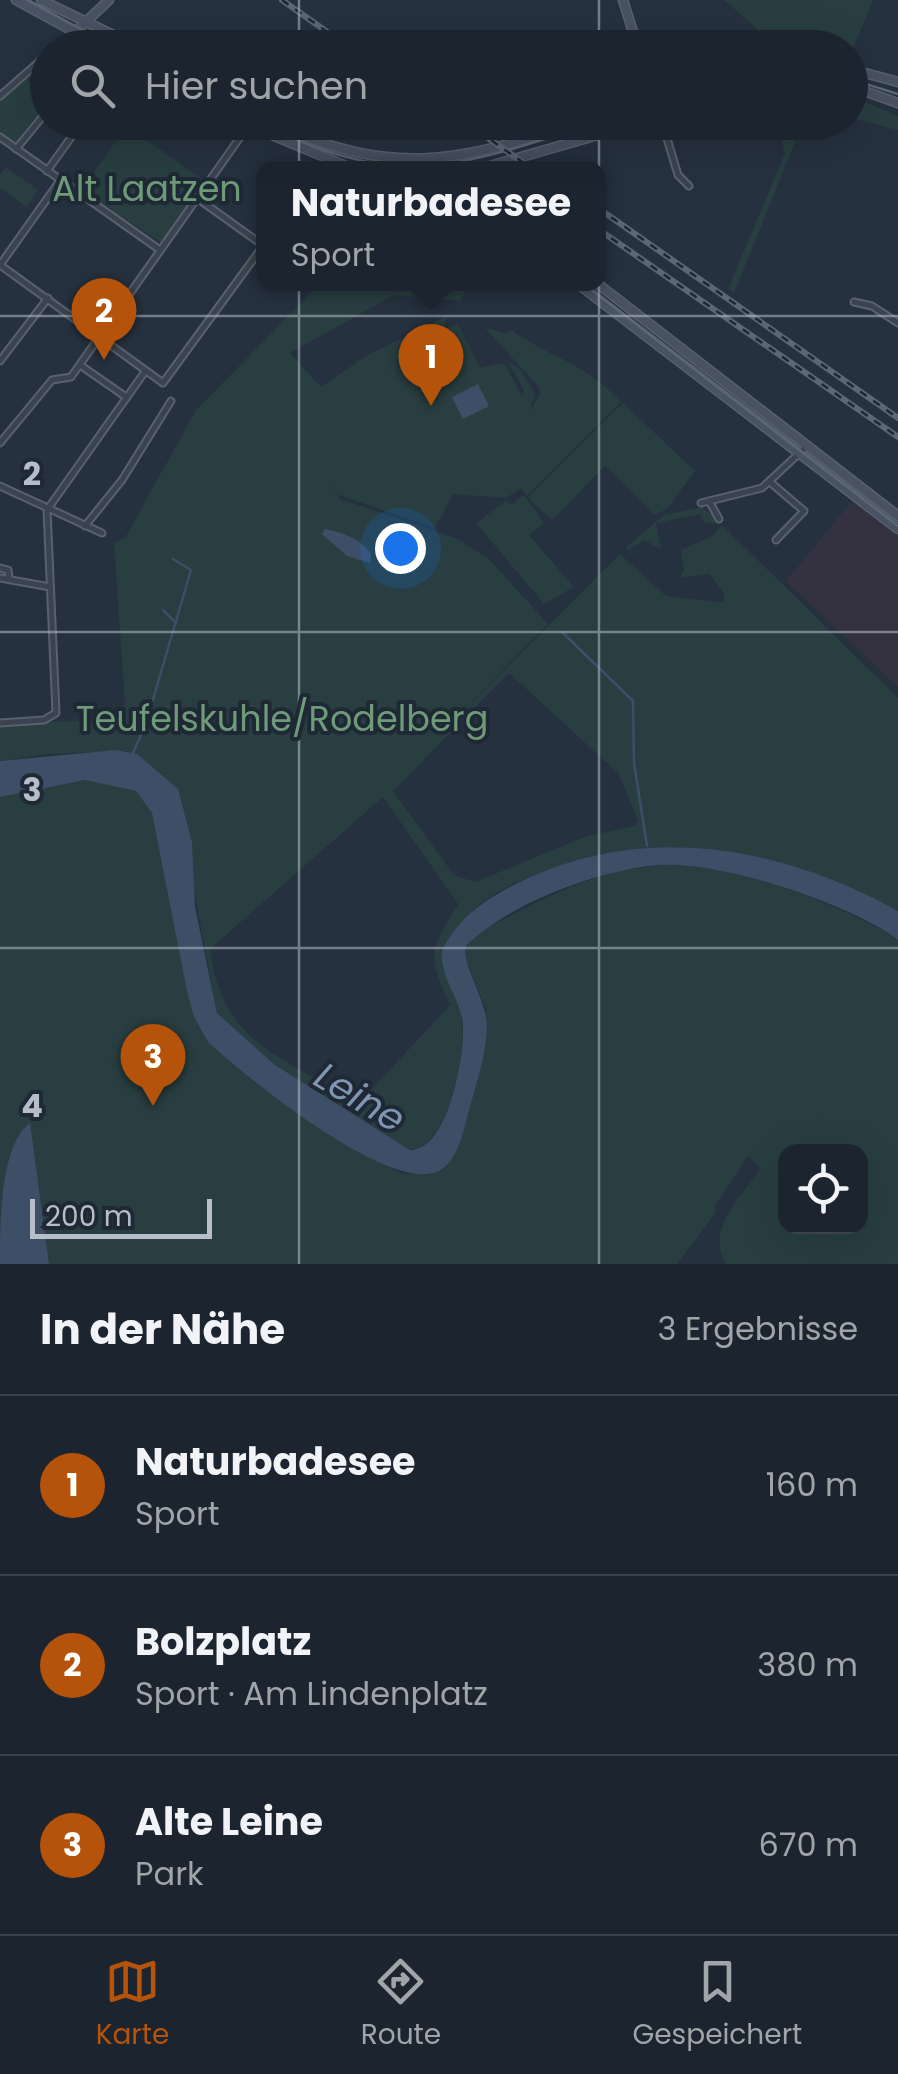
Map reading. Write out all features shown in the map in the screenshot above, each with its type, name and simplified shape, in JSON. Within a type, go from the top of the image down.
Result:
[{"type":"main road","points":[[16,0],[69,30]]},
{"type":"main road","points":[[41,0],[104,29],[101,8]]},
{"type":"main road","points":[[77,30],[109,0]]},
{"type":"main road","points":[[624,0],[633,30]]},
{"type":"main road","points":[[868,74],[898,82]]},
{"type":"main road","points":[[868,92],[898,103]]},
{"type":"main road","points":[[279,140],[324,161]]},
{"type":"main road","points":[[318,140],[352,153],[401,161]]},
{"type":"main road","points":[[445,161],[521,140]]},
{"type":"main road","points":[[508,161],[581,140]]},
{"type":"main road","points":[[606,290],[898,529]]},
{"type":"main road","points":[[588,291],[898,516]]},
{"type":"street","points":[[0,96],[30,70]]},
{"type":"street","points":[[16,149],[30,132]]},
{"type":"street","points":[[0,137],[160,250]]},
{"type":"street","points":[[47,171],[69,140]]},
{"type":"street","points":[[0,443],[52,380],[66,380],[80,364],[234,140]]},
{"type":"street","points":[[667,140],[678,175],[689,186]]},
{"type":"street","points":[[60,181],[0,265],[159,383],[166,381],[256,256]]},
{"type":"street","points":[[197,198],[256,241]]},
{"type":"street","points":[[0,361],[48,298]]},
{"type":"street","points":[[854,302],[898,323]]},
{"type":"street","points":[[80,364],[126,397]]},
{"type":"street","points":[[0,723],[52,717],[57,706],[48,510],[144,373]]},
{"type":"street","points":[[85,526],[122,480],[171,401]]},
{"type":"street","points":[[719,518],[705,502],[752,491],[770,482],[804,449]]},
{"type":"street","points":[[770,482],[804,510],[776,540]]},
{"type":"street","points":[[0,486],[102,533]]},
{"type":"street","points":[[0,568],[8,570],[9,579]]},
{"type":"street","points":[[0,578],[50,588]]},
{"type":"shaded area","points":[[853,500],[898,535],[898,687],[786,581]]},
{"type":"green space","points":[[724,0],[873,0],[861,30],[758,30]]},
{"type":"green space","points":[[25,77],[30,81],[30,124],[18,139],[21,142],[17,147],[0,135],[0,98]]},
{"type":"green space","points":[[868,104],[898,116],[898,130],[868,122]]},
{"type":"green space","name":"Alt Laatzen","points":[[116,140],[146,140],[208,183],[164,245],[121,216],[117,220],[110,215],[113,210],[83,189]]},
{"type":"green space","points":[[782,140],[796,140],[734,293],[728,289],[785,153]]},
{"type":"green space","points":[[6,167],[38,190],[27,207],[0,188],[0,175]]},
{"type":"green space","name":"Teufelskuhle/Rodelberg","points":[[313,291],[465,291],[460,301],[394,295],[290,353],[321,387],[366,356],[447,316],[444,329],[458,324],[480,368],[504,363],[522,396],[524,390],[507,361],[521,370],[535,394],[529,412],[541,393],[537,385],[485,328],[506,333],[510,329],[593,377],[621,402],[527,496],[521,488],[506,498],[453,494],[435,528],[337,494],[340,499],[456,538],[489,559],[548,624],[451,723],[620,554],[666,596],[724,603],[724,593],[709,574],[680,578],[684,570],[681,550],[714,535],[722,525],[898,698],[898,911],[811,872],[767,859],[680,847],[590,857],[505,888],[467,917],[443,968],[461,1013],[463,1035],[459,1072],[447,1111],[429,1141],[417,1150],[400,1147],[275,1065],[217,1013],[193,884],[127,751],[49,754],[0,761],[0,725],[126,718],[114,543],[125,538],[196,410]],"holes":[[[509,673],[618,773],[638,820],[634,826],[587,836],[475,882],[454,875],[393,791]],[[383,797],[458,904],[434,953],[437,974],[450,1005],[359,1103],[262,1046],[228,1008],[217,982],[210,949]]]},
{"type":"green space","points":[[623,403],[695,471],[666,510],[654,514],[605,466],[552,520],[528,498]]},
{"type":"green space","points":[[524,495],[544,523],[529,535],[574,587],[544,604],[476,523],[507,500],[510,505]]},
{"type":"green space","points":[[702,507],[717,520],[713,524],[703,522],[701,514],[656,523],[661,549],[644,540],[629,550],[626,547],[664,515]]},
{"type":"green space","points":[[85,780],[136,791],[152,813],[194,1017],[271,1092],[356,1151],[403,1174],[437,1171],[453,1157],[463,1130],[487,1025],[486,1009],[463,953],[481,932],[556,893],[625,870],[661,865],[717,870],[817,900],[898,940],[898,1264],[726,1264],[721,1251],[722,1226],[761,1169],[748,1156],[715,1206],[716,1212],[677,1264],[0,1264],[0,797]]},
{"type":"water","points":[[478,384],[489,406],[463,419],[452,397]]},
{"type":"water","points":[[325,529],[362,544],[371,554],[370,563],[347,556],[322,534]]},
{"type":"water","points":[[116,750],[137,754],[178,789],[192,842],[195,907],[217,1013],[275,1065],[410,1150],[423,1146],[444,1119],[461,1057],[463,1025],[442,951],[477,908],[526,879],[573,861],[620,851],[667,847],[715,850],[809,871],[854,889],[898,911],[898,940],[818,899],[716,870],[660,865],[636,868],[556,891],[505,916],[466,946],[487,1025],[481,1066],[463,1132],[457,1149],[442,1169],[420,1174],[391,1167],[321,1130],[208,1042],[194,1017],[187,991],[152,813],[136,791],[85,780],[0,797],[0,761]]},
{"type":"water","points":[[30,1123],[49,1264],[0,1264],[7,1166],[20,1134]]},
{"type":"waterway","points":[[149,713],[191,570],[173,559]]},
{"type":"waterway","points":[[163,610],[176,623]]},
{"type":"waterway","points":[[562,632],[633,701],[634,763],[647,846]]},
{"type":"waterway","points":[[133,753],[141,735]]},
{"type":"tram line","points":[[28,0],[82,30]]},
{"type":"tram line","points":[[868,85],[898,94]]},
{"type":"tram line","points":[[299,140],[368,161]]},
{"type":"tram line","points":[[460,161],[540,140]]},
{"type":"tram line","points":[[593,291],[898,526]]},
{"type":"railway","points":[[282,0],[324,30]]},
{"type":"railway","points":[[491,140],[521,161]]},
{"type":"railway","points":[[606,214],[898,418]]},
{"type":"railway","points":[[606,235],[898,437]]},
{"type":"place","name":"Bolzplatz","points":[[104,360]]},
{"type":"place","name":"Naturbadesee","points":[[431,406]]},
{"type":"place","name":"Alte Leine","points":[[153,1106]]},
{"type":"water label","name":"Leine","points":[[360,1097]]}]
